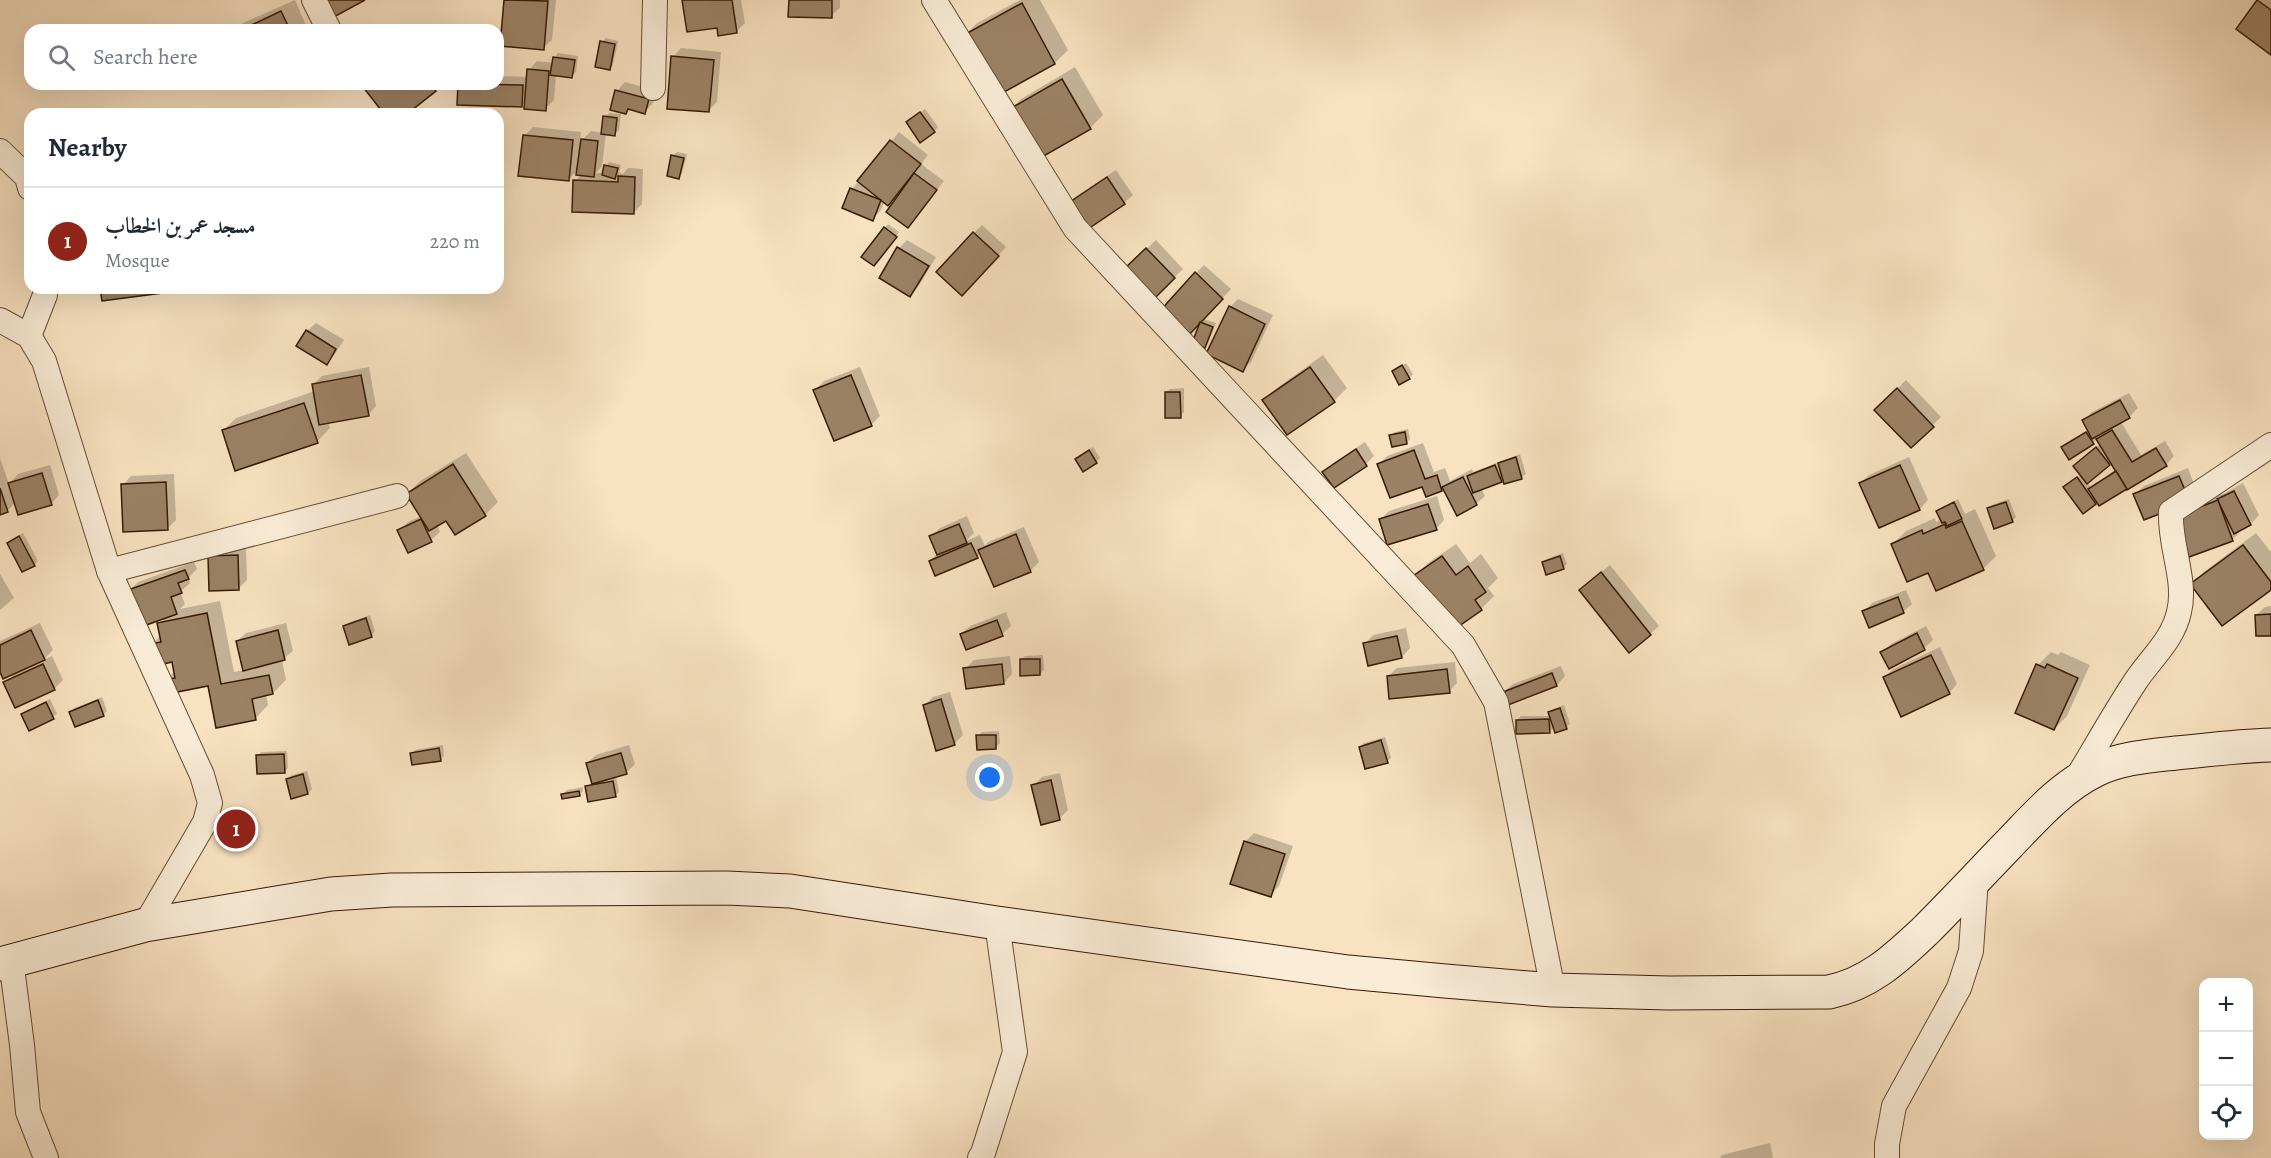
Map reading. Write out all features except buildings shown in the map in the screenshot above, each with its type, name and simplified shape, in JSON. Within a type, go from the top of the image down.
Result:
[{"type":"main road","points":[[5,962],[145,925],[296,898],[392,890],[663,887],[790,891],[997,923],[1348,972],[1553,990],[1801,993],[1848,988],[1865,980],[1896,959],[2049,802],[2074,782],[2098,769],[2136,758],[2271,745]]},
{"type":"street","points":[[314,0],[326,24]]},
{"type":"street","points":[[653,88],[655,0]]},
{"type":"street","points":[[934,0],[1075,228],[1462,645],[1496,702],[1553,990]]},
{"type":"street","points":[[0,151],[24,174]]},
{"type":"street","points":[[29,336],[45,294]]},
{"type":"street","points":[[0,320],[29,336],[45,361],[109,571],[202,776],[210,803],[205,822],[145,925]]},
{"type":"street","points":[[2074,782],[2136,681],[2173,631],[2179,612],[2181,593],[2170,526],[2171,512],[2271,445]]},
{"type":"street","points":[[109,571],[397,496]]},
{"type":"street","points":[[1887,1158],[1887,1144],[1894,1106],[1959,988],[1971,951],[1976,879]]},
{"type":"street","points":[[980,1158],[1015,1052],[997,923]]},
{"type":"street","points":[[5,962],[22,1045],[28,1112],[46,1158]]},
{"type":"place","name":"مسجد عمر بن الخطاب","points":[[236,829]]}]
